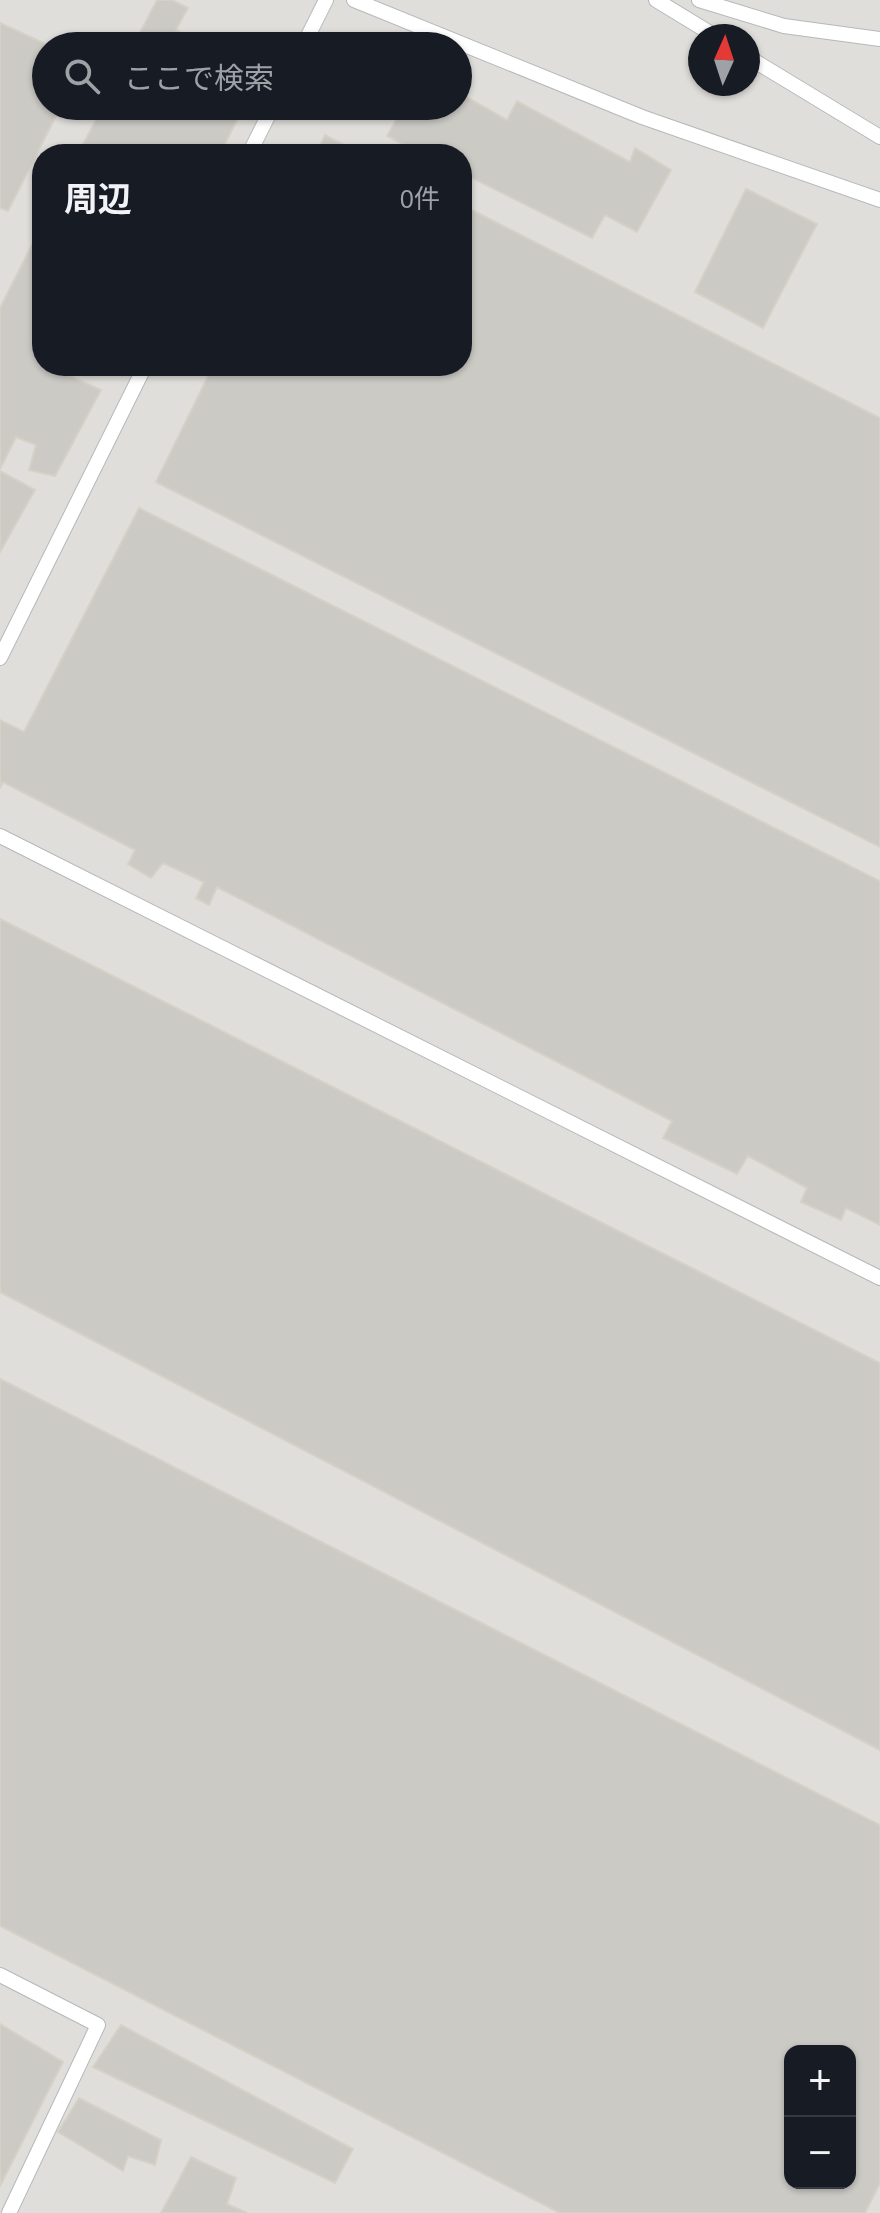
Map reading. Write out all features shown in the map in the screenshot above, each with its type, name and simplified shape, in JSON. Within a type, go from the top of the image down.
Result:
[{"type":"lane","points":[[310,32],[326,0]]},
{"type":"lane","points":[[354,0],[433,32]]},
{"type":"lane","points":[[656,0],[695,24]]},
{"type":"lane","points":[[699,0],[784,26],[880,39]]},
{"type":"lane","points":[[472,48],[642,117],[880,200]]},
{"type":"lane","points":[[760,64],[880,137]]},
{"type":"lane","points":[[254,144],[266,120]]},
{"type":"lane","points":[[0,658],[140,376]]},
{"type":"lane","points":[[0,836],[880,1278]]},
{"type":"lane","points":[[0,1975],[98,2025],[9,2213]]},
{"type":"shaded area","points":[[0,0],[880,0],[880,2213],[0,2213]]},
{"type":"building","points":[[157,0],[172,0],[188,8],[176,30],[180,32],[140,32]]},
{"type":"building","points":[[0,23],[32,38],[32,120],[54,120],[42,144],[32,144],[32,163],[8,211],[0,208]]},
{"type":"building","points":[[472,100],[507,120],[517,101],[630,162],[635,148],[671,170],[637,232],[605,215],[592,238],[472,178],[472,144],[403,144],[387,136],[396,120],[472,120]]},
{"type":"building","points":[[96,120],[237,120],[225,144],[83,144]]},
{"type":"building","points":[[325,135],[342,144],[321,144]]},
{"type":"building","points":[[746,189],[817,224],[763,328],[695,292]]},
{"type":"building","points":[[472,210],[880,418],[880,847],[156,482],[208,376],[472,376]]},
{"type":"building","points":[[32,245],[32,376],[70,376],[101,390],[55,476],[29,470],[36,445],[16,437],[0,469],[0,308]]},
{"type":"building","points":[[0,471],[35,490],[0,552]]},
{"type":"building","points":[[139,508],[880,881],[880,1225],[846,1208],[841,1220],[801,1202],[807,1188],[748,1156],[737,1174],[663,1138],[672,1121],[217,887],[209,905],[196,898],[204,882],[163,863],[151,878],[128,864],[135,850],[3,782],[0,788],[0,720],[24,732]]},
{"type":"building","points":[[0,919],[880,1363],[880,1750],[0,1292]]},
{"type":"building","points":[[0,1379],[880,1825],[880,2183],[865,2213],[560,2213],[0,1926]]},
{"type":"building","points":[[0,2024],[63,2062],[0,2186]]},
{"type":"building","points":[[121,2025],[353,2149],[335,2183],[93,2067]]},
{"type":"building","points":[[79,2098],[161,2140],[155,2165],[128,2156],[123,2171],[58,2132]]},
{"type":"building","points":[[191,2157],[236,2178],[227,2204],[247,2213],[161,2213]]}]
